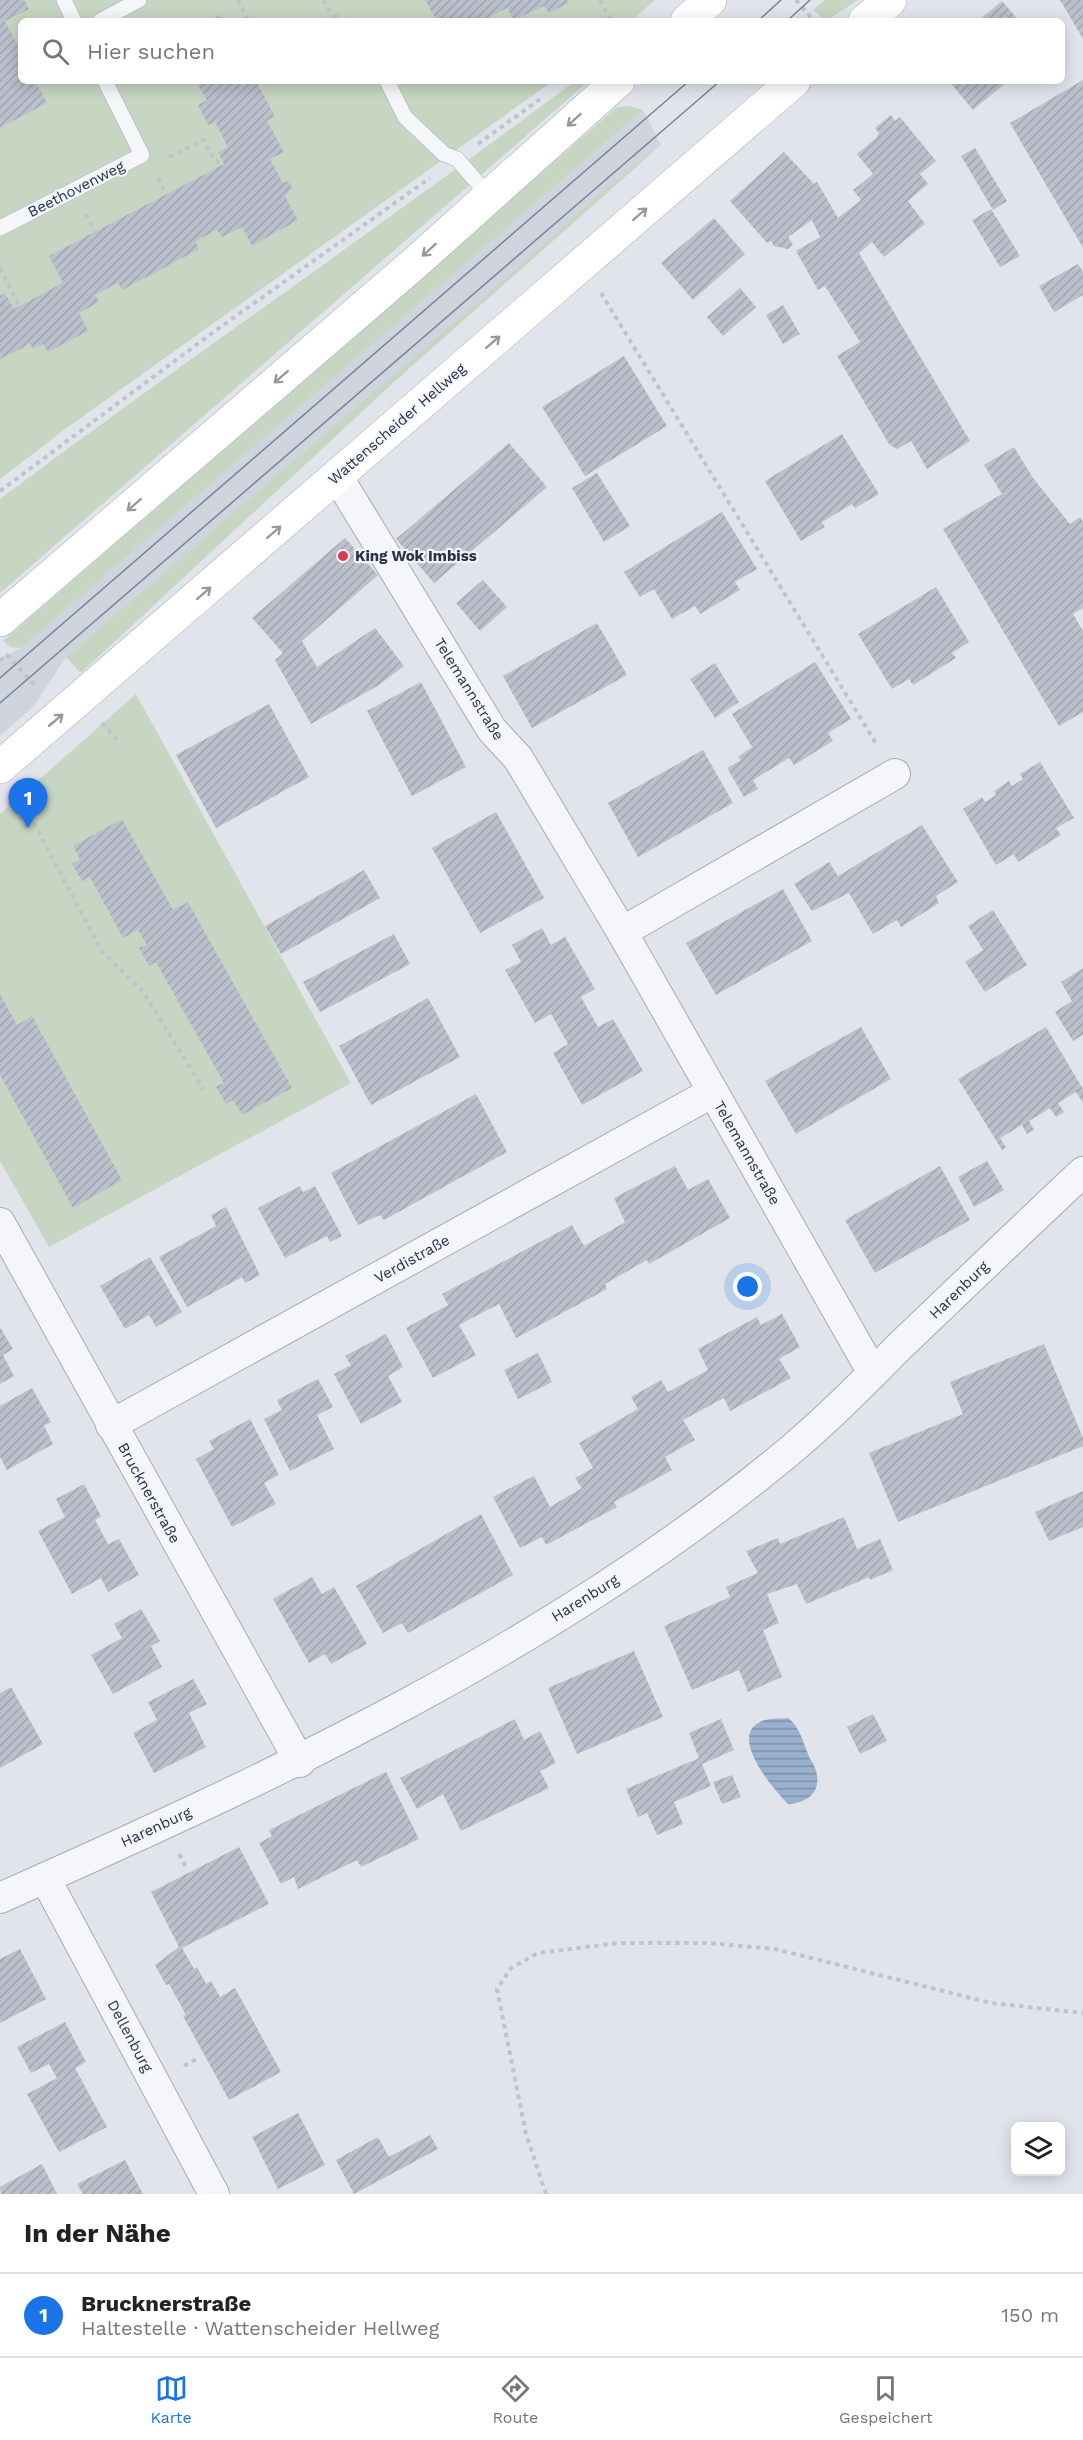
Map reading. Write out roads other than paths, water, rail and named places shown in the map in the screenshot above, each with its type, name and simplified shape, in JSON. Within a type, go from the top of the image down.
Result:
[{"type":"main road","points":[[869,18],[890,0]]},
{"type":"main road","points":[[0,620],[489,196],[615,84]]},
{"type":"main road","name":"Wattenscheider Hellweg","points":[[0,767],[580,267],[778,86]]},
{"type":"street","name":"Telemannstraße","points":[[337,476],[492,730],[518,758],[622,932],[873,1373]]},
{"type":"street","points":[[622,932],[895,774]]},
{"type":"street","name":"Verdistraße","points":[[111,1425],[713,1092]]},
{"type":"street","name":"Harenburg","points":[[0,1898],[300,1762],[482,1661],[613,1582],[787,1453],[1083,1172]]},
{"type":"street","name":"Brucknerstraße","points":[[0,1223],[300,1762]]},
{"type":"street","name":"Dellenburg","points":[[45,1878],[214,2194]]},
{"type":"lane","points":[[64,0],[73,18]]},
{"type":"lane","points":[[106,18],[139,0]]},
{"type":"lane","name":"Beethovenweg","points":[[0,228],[142,155],[106,84]]},
{"type":"lane","points":[[388,84],[405,117],[444,154],[457,159],[489,196]]},
{"type":"water","points":[[788,1718],[800,1734],[815,1769],[817,1785],[807,1799],[788,1804],[757,1764],[749,1739],[751,1729],[760,1722]]},
{"type":"tram line","points":[[761,18],[781,0]]},
{"type":"tram line","points":[[790,18],[810,0]]},
{"type":"tram line","points":[[0,678],[686,84]]},
{"type":"tram line","points":[[0,703],[717,84]]},
{"type":"place","name":"King Wok Imbiss","points":[[343,556]]},
{"type":"place","name":"Brucknerstraße","points":[[28,828]]}]
